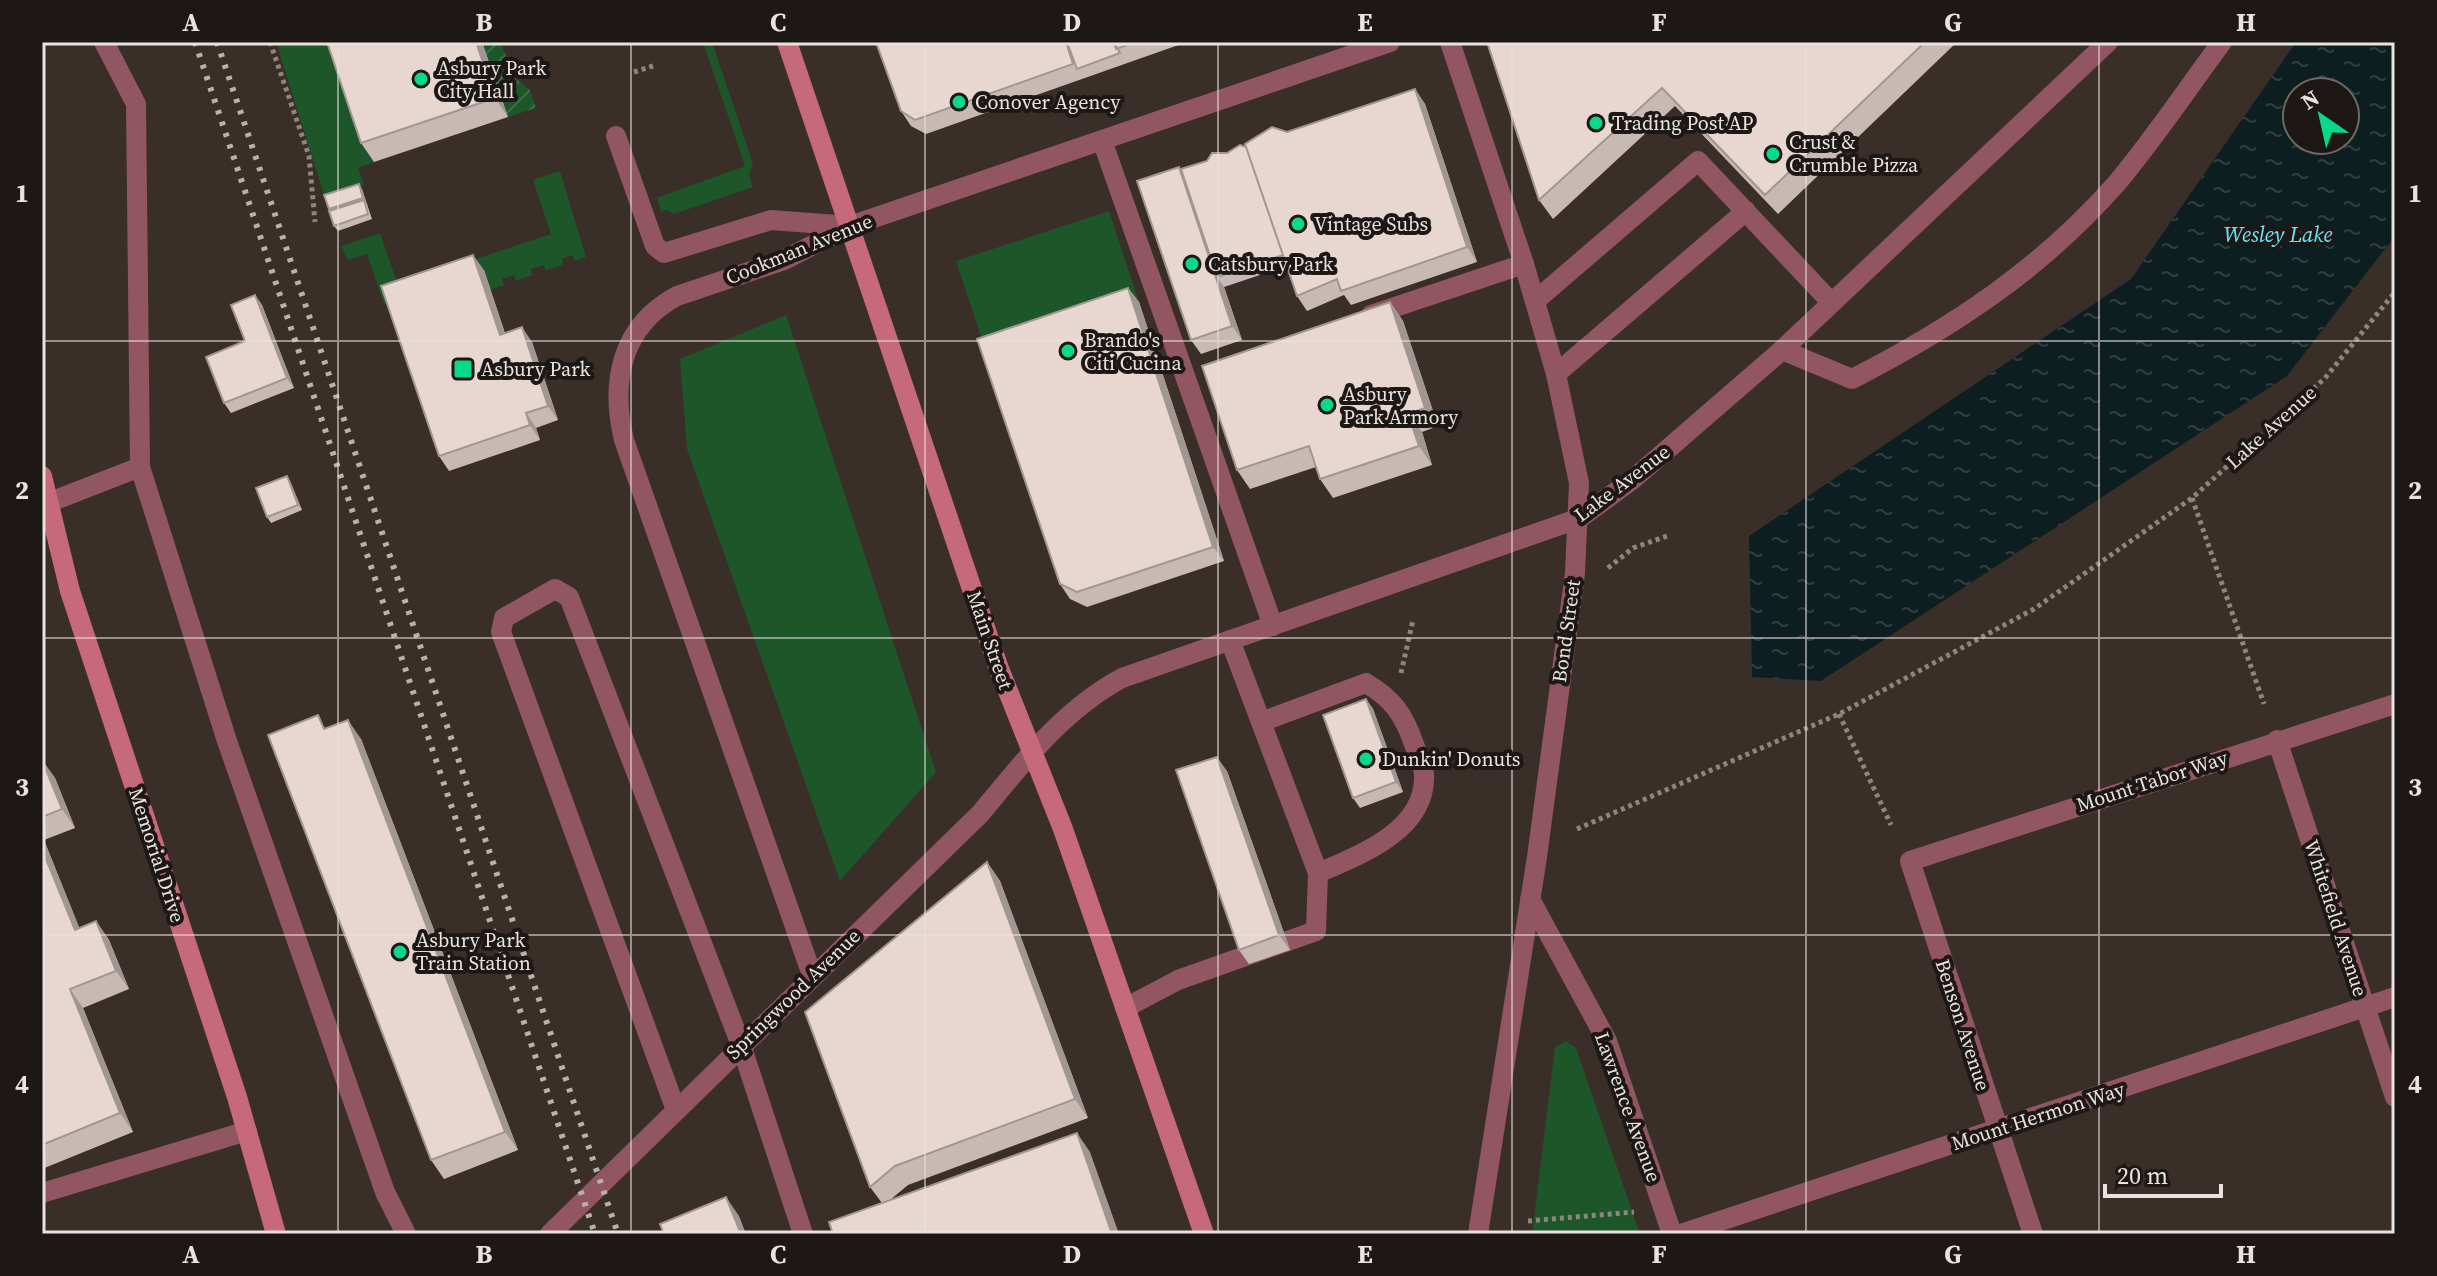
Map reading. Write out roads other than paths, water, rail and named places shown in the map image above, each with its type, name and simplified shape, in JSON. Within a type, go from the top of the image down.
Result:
[{"type":"main road","name":"Main Street","points":[[787,42],[998,666],[1125,1008],[1204,1234]]},
{"type":"main road","name":"Memorial Drive","points":[[42,476],[46,504],[70,591],[247,1131],[276,1234]]},
{"type":"street","points":[[104,42],[136,104],[140,467],[232,756],[385,1192],[406,1234]]},
{"type":"street","name":"Cookman Avenue","points":[[812,975],[624,440],[617,390],[630,342],[661,305],[784,260],[850,226],[1103,143],[1390,42]]},
{"type":"street","name":"Bond Street","points":[[1450,42],[1524,264],[1556,374],[1579,483],[1580,518],[1530,899],[1478,1234]]},
{"type":"street","name":"Lake Avenue","points":[[1032,752],[1080,703],[1122,678],[1580,518],[1632,480],[1782,350],[1830,301],[2108,42]]},
{"type":"street","points":[[1782,350],[1852,379],[1965,317],[2033,265],[2115,184],[2222,42]]},
{"type":"street","points":[[616,136],[655,246],[664,253],[771,220],[850,226]]},
{"type":"street","points":[[1103,143],[1192,374],[1273,626]]},
{"type":"street","points":[[1535,301],[1698,161],[1830,301]]},
{"type":"street","points":[[1556,374],[1746,211]]},
{"type":"street","points":[[1358,319],[1524,264]]},
{"type":"street","points":[[46,504],[140,467]]},
{"type":"street","points":[[676,1110],[501,632],[504,618],[555,589],[569,597],[741,1045],[803,1234]]},
{"type":"street","points":[[1125,1008],[1178,980],[1316,931],[1318,873],[1230,640]]},
{"type":"street","points":[[1261,722],[1366,683],[1391,698],[1407,724],[1424,772],[1420,803],[1379,847],[1318,873]]},
{"type":"street","name":"Mount Tabor Way","points":[[1910,861],[2395,704]]},
{"type":"street","name":"Whitefield Avenue","points":[[2277,740],[2395,1097]]},
{"type":"street","name":"Springwood Avenue","points":[[550,1234],[981,813],[1032,752]]},
{"type":"street","name":"Benson Avenue","points":[[1910,861],[2033,1234]]},
{"type":"street","name":"Lawrence Avenue","points":[[1530,899],[1607,1041],[1672,1234]]},
{"type":"street","name":"Mount Hermon Way","points":[[1681,1234],[2395,997]]},
{"type":"street","points":[[42,1193],[247,1131]]},
{"type":"water","name":"Wesley Lake","points":[[2296,42],[2395,42],[2395,236],[2287,376],[1821,681],[1752,677],[1749,536],[2131,279]]},
{"type":"railway","points":[[195,42],[595,1234]]},
{"type":"railway","points":[[217,42],[618,1234]]},
{"type":"place","name":"Asbury Park City Hall","points":[[421,79]]},
{"type":"place","name":"Conover Agency","points":[[959,102]]},
{"type":"place","name":"Trading Post AP","points":[[1596,123]]},
{"type":"place","name":"Crust & Crumble Pizza","points":[[1773,154]]},
{"type":"place","name":"Vintage Subs","points":[[1298,224]]},
{"type":"place","name":"Catsbury Park","points":[[1192,264]]},
{"type":"place","name":"Brando's Citi Cucina","points":[[1068,351]]},
{"type":"place","name":"Asbury Park","points":[[463,369]]},
{"type":"place","name":"Asbury Park Armory","points":[[1327,405]]},
{"type":"place","name":"Dunkin' Donuts","points":[[1366,759]]},
{"type":"place","name":"Asbury Park Train Station","points":[[400,952]]}]
